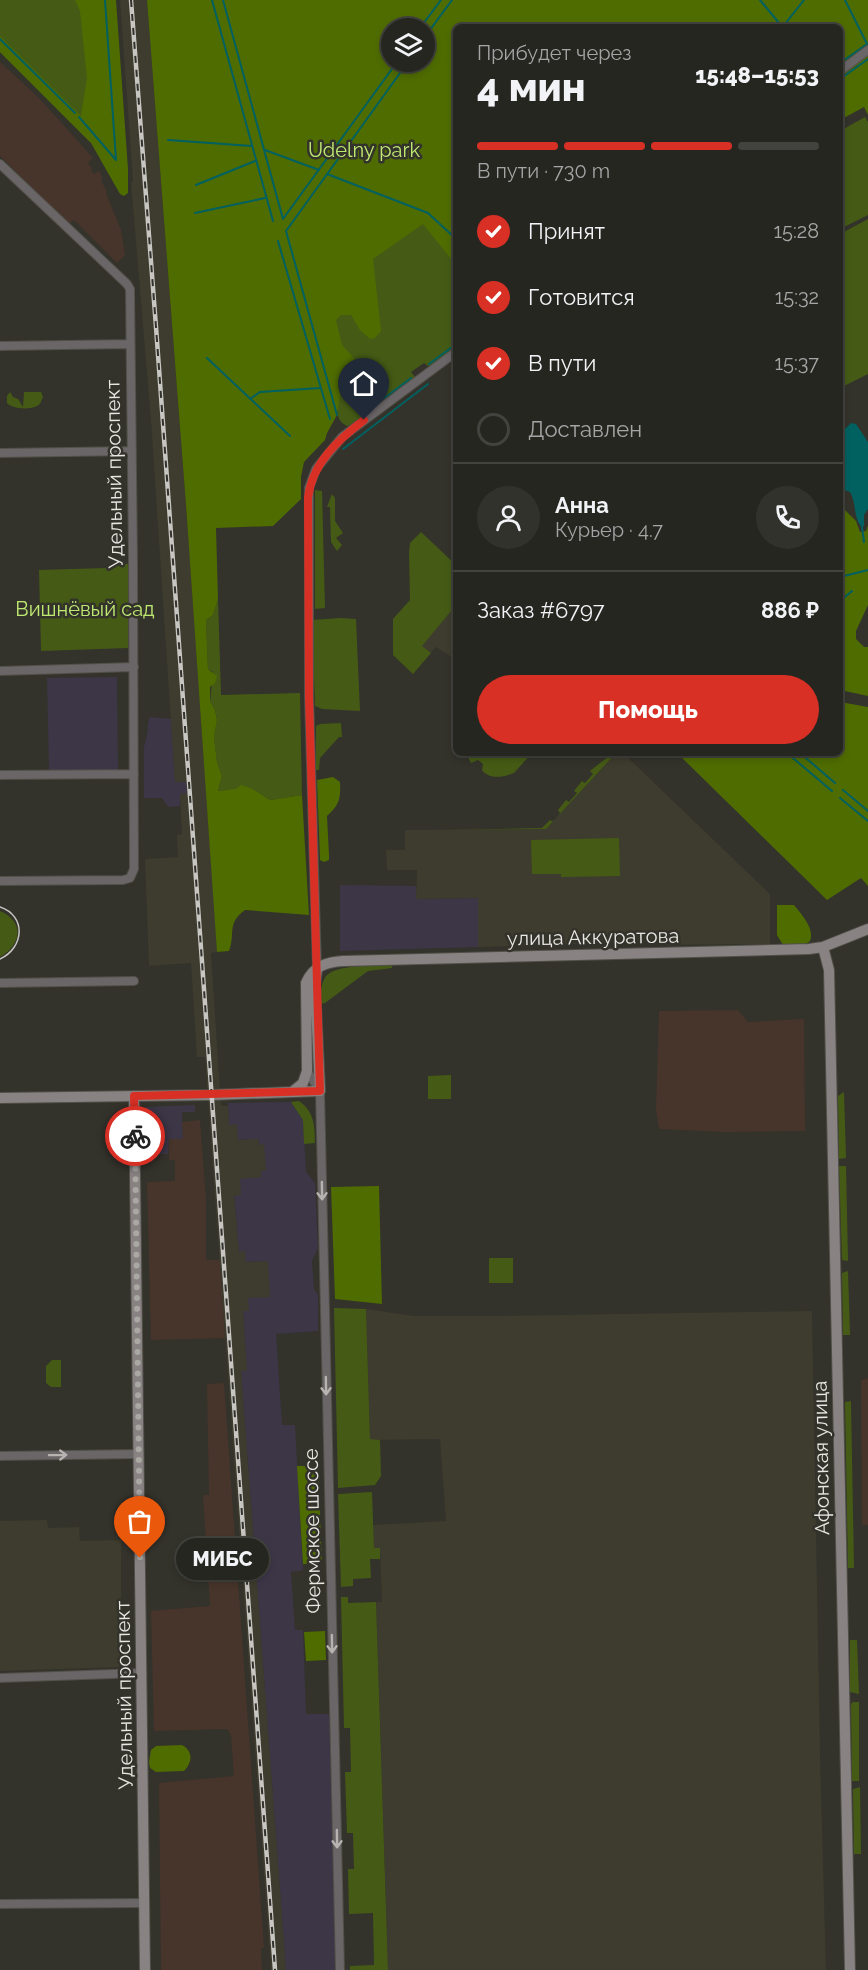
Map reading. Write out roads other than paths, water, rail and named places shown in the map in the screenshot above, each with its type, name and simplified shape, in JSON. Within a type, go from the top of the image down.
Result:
[{"type":"street","points":[[843,68],[868,50]]},
{"type":"street","name":"Удельный проспект","points":[[0,164],[128,285],[130,291],[134,667],[134,869],[132,875],[123,880],[0,881]]},
{"type":"street","points":[[0,346],[130,344]]},
{"type":"street","name":"Фермское шоссе","points":[[340,1970],[320,1091],[315,985],[317,969],[309,696],[309,488],[316,469],[342,437],[453,354]]},
{"type":"street","points":[[0,453],[132,451]]},
{"type":"street","points":[[0,671],[134,667]]},
{"type":"street","points":[[0,775],[134,774]]},
{"type":"street","name":"улица Аккуратова","points":[[317,969],[323,964],[343,961],[774,951],[823,947],[868,928]]},
{"type":"street","name":"Афонская улица","points":[[823,947],[829,980],[850,1970]]},
{"type":"street","name":"Фермское шоссе","points":[[317,969],[306,982],[308,1071],[320,1091]]},
{"type":"street","points":[[0,983],[134,981]]},
{"type":"street","points":[[292,1092],[303,1083],[308,1071]]},
{"type":"street","points":[[0,1098],[320,1091]]},
{"type":"street","name":"Удельный проспект","points":[[134,1096],[145,1970]]},
{"type":"street","points":[[0,1456],[139,1454]]},
{"type":"street","points":[[0,1678],[141,1673]]},
{"type":"street","points":[[0,1904],[144,1903]]},
{"type":"water","points":[[851,423],[856,424],[868,442],[868,509],[864,515],[864,526],[862,527],[857,520],[850,492],[843,490],[843,431]]},
{"type":"waterway","points":[[79,117],[116,160],[105,0]]},
{"type":"waterway","points":[[212,0],[273,221]]},
{"type":"waterway","points":[[223,0],[283,219],[390,72]]},
{"type":"waterway","points":[[428,18],[441,0]]},
{"type":"waterway","points":[[435,23],[452,0]]},
{"type":"waterway","points":[[760,0],[779,23],[785,24],[804,0]]},
{"type":"waterway","points":[[843,61],[867,44],[845,0]]},
{"type":"waterway","points":[[0,39],[75,113]]},
{"type":"waterway","points":[[843,77],[868,59]]},
{"type":"waterway","points":[[337,415],[286,231],[401,72]]},
{"type":"waterway","points":[[168,140],[252,146]]},
{"type":"waterway","points":[[265,150],[319,170]]},
{"type":"waterway","points":[[196,185],[255,161]]},
{"type":"waterway","points":[[327,174],[428,213],[453,236]]},
{"type":"waterway","points":[[195,213],[265,198]]},
{"type":"waterway","points":[[278,241],[330,419]]},
{"type":"waterway","points":[[429,364],[453,346]]},
{"type":"waterway","points":[[207,358],[290,436]]},
{"type":"waterway","points":[[367,411],[411,378]]},
{"type":"waterway","points":[[343,449],[428,384]]},
{"type":"waterway","points":[[250,399],[260,392],[320,388]]},
{"type":"waterway","points":[[862,527],[864,542]]},
{"type":"waterway","points":[[843,576],[868,570]]},
{"type":"waterway","points":[[843,598],[852,591]]},
{"type":"waterway","points":[[791,756],[832,791]]},
{"type":"waterway","points":[[804,756],[835,783]]},
{"type":"waterway","points":[[843,790],[868,811]]},
{"type":"waterway","points":[[840,798],[868,821]]},
{"type":"tram line","points":[[0,907],[15,917],[19,932],[14,948],[0,959]]},
{"type":"railway","points":[[131,0],[275,1970]]},
{"type":"place","name":"МИБС","points":[[140,1558]]},
{"type":"park label","name":"Udelny park","points":[[364,150]]},
{"type":"park label","name":"Вишнёвый сад","points":[[85,609]]}]
